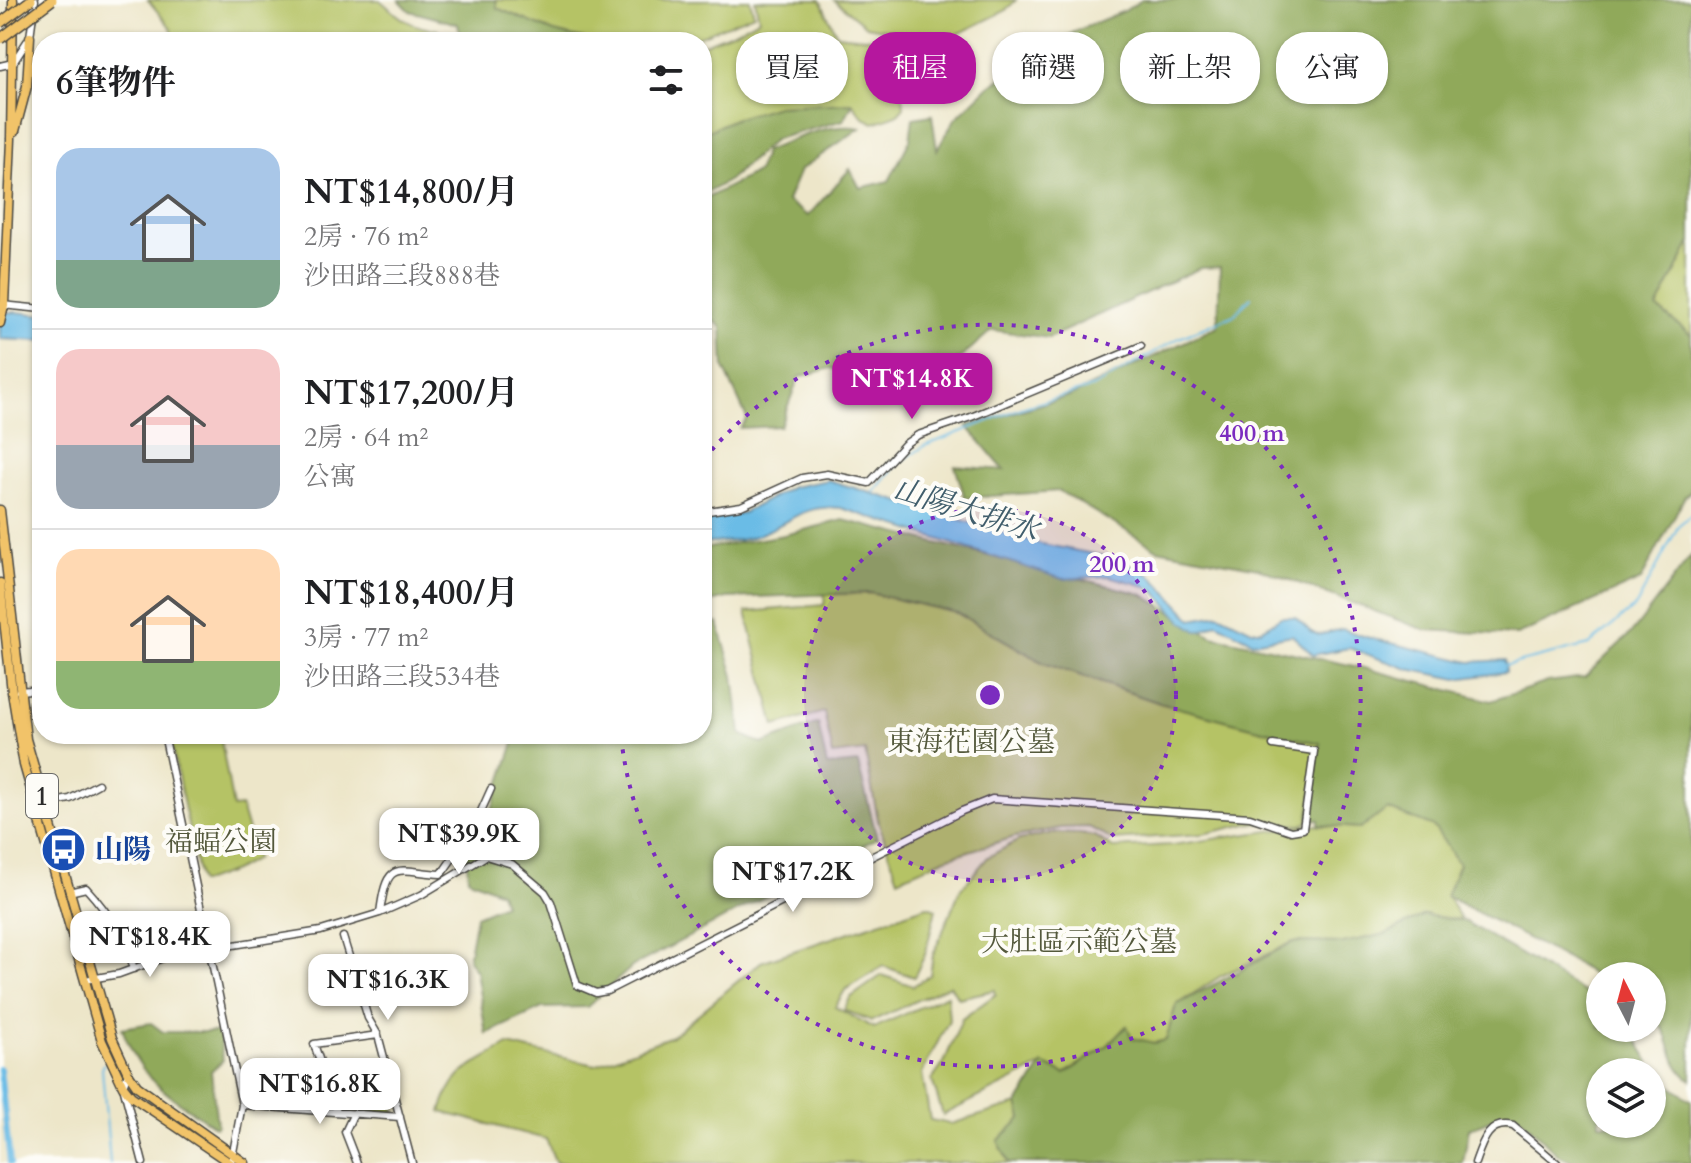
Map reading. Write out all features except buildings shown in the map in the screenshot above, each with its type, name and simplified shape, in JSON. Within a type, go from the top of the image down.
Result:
[{"type":"highway","points":[[0,39],[52,0]]},
{"type":"highway","points":[[0,23],[33,2]]},
{"type":"main road","points":[[1,312],[11,139],[13,0]]},
{"type":"main road","points":[[11,139],[23,108],[30,37]]},
{"type":"main road","name":"1","points":[[0,510],[24,765],[89,980],[128,1073],[147,1094],[245,1163]]},
{"type":"main road","name":"1","points":[[0,583],[26,739],[44,804],[52,850],[69,892],[102,1041],[123,1086],[131,1096],[230,1163]]},
{"type":"street","points":[[0,66],[13,63],[30,37],[33,2],[42,0]]},
{"type":"street","points":[[1,312],[32,310]]},
{"type":"street","points":[[712,510],[741,506],[802,478],[827,474],[869,483],[905,444],[918,435],[971,417],[1141,346]]},
{"type":"street","points":[[16,692],[32,690]]},
{"type":"street","points":[[166,744],[242,1105],[230,1163]]},
{"type":"street","points":[[89,980],[134,969],[171,955],[321,931],[380,913],[421,895],[486,856],[506,861],[539,885],[551,902],[577,985],[596,993],[607,991],[962,811],[992,799],[1250,817],[1291,831],[1303,829],[1314,751],[1273,745]]},
{"type":"street","points":[[44,804],[70,799],[98,784]]},
{"type":"street","points":[[380,913],[386,882],[394,872],[409,869],[441,874],[473,829],[491,789]]},
{"type":"street","points":[[69,892],[86,888],[96,899],[128,945],[134,969]]},
{"type":"street","points":[[343,937],[368,1018],[378,1035],[412,1163]]},
{"type":"street","points":[[337,1112],[314,1044],[378,1035]]},
{"type":"street","points":[[128,1073],[123,1086],[143,1163]]},
{"type":"street","points":[[327,1083],[388,1073]]},
{"type":"street","points":[[242,1105],[400,1117]]},
{"type":"street","points":[[354,1113],[345,1132],[357,1163]]},
{"type":"street","points":[[1475,1163],[1483,1140],[1492,1128],[1506,1124],[1520,1131],[1557,1163]]},
{"type":"green space","points":[[148,0],[380,0],[406,21],[441,32],[172,32]]},
{"type":"green space","points":[[399,0],[496,0],[497,8],[554,32],[460,32],[458,24],[410,11]]},
{"type":"green space","points":[[496,0],[750,0],[754,14],[710,32],[554,32],[497,8]]},
{"type":"green space","points":[[755,0],[820,0],[836,32],[736,32],[736,104],[827,104],[777,106],[712,129],[712,41],[759,19]]},
{"type":"green space","points":[[834,0],[1016,0],[1005,11],[962,32],[900,32],[866,26]]},
{"type":"green space","points":[[1142,0],[1691,0],[1691,242],[1657,308],[1691,335],[1691,491],[1685,496],[1641,580],[1517,635],[1425,630],[1258,568],[1157,549],[1059,491],[965,498],[955,466],[1004,470],[967,426],[1073,395],[1218,326],[1220,267],[1200,268],[1049,338],[992,330],[930,385],[864,381],[831,368],[799,377],[780,426],[740,428],[747,418],[724,368],[722,327],[712,320],[712,195],[757,172],[765,151],[824,129],[860,128],[800,170],[787,201],[808,216],[850,169],[860,188],[889,181],[910,140],[913,118],[932,115],[937,150],[955,119],[970,104],[976,104],[976,99],[992,84],[992,104],[1104,104],[1104,32],[1076,31]]},
{"type":"green space","points":[[848,36],[864,38],[864,104],[904,104],[904,107],[897,115],[874,123],[864,118],[852,103],[848,103]]},
{"type":"green space","points":[[853,103],[844,120],[775,139],[729,180],[712,190],[712,129],[777,106]]},
{"type":"green space","points":[[1691,242],[1691,335],[1657,308]]},
{"type":"green space","points":[[843,520],[1142,594],[1212,636],[1364,668],[1491,701],[1548,682],[1585,677],[1634,630],[1691,556],[1691,1080],[1677,1065],[1666,1034],[1666,962],[1586,962],[1586,970],[1446,896],[1459,864],[1434,827],[1388,809],[1360,828],[1319,825],[1319,820],[1309,819],[1320,743],[1160,703],[1044,663],[957,613],[870,593],[727,598],[712,602],[712,547],[784,535]]},
{"type":"green space","name":"東海花園公墓","points":[[870,593],[957,613],[1044,663],[1160,703],[1320,743],[1308,822],[1302,825],[1252,823],[1203,834],[1112,840],[1089,827],[1061,828],[1015,837],[946,858],[898,879],[878,821],[865,751],[833,755],[824,712],[775,726],[746,612],[824,605],[825,594]]},
{"type":"green space","points":[[718,623],[734,676],[741,734],[762,744],[818,723],[827,766],[858,763],[877,838],[633,966],[587,1007],[542,1008],[486,1034],[476,971],[468,959],[476,916],[504,904],[500,892],[468,878],[466,846],[491,812],[514,744],[712,744],[712,624]]},
{"type":"green space","name":"福蝠公園","points":[[171,744],[222,744],[233,808],[241,807],[256,859],[200,883]]},
{"type":"green space","name":"大肚區示範公墓","points":[[1388,809],[1434,827],[1459,864],[1447,896],[1461,920],[1424,915],[1386,934],[1343,943],[1293,942],[1221,976],[1176,1005],[1166,1040],[1154,1043],[1131,1038],[1126,1026],[1108,1045],[1064,1074],[1043,1065],[943,1115],[932,1080],[944,1063],[962,1019],[996,994],[995,990],[958,998],[950,985],[872,1021],[844,1010],[850,998],[882,975],[913,986],[930,975],[933,955],[960,890],[988,857],[1019,840],[1052,833],[1094,836],[1113,848],[1172,845],[1311,825],[1360,828]]},
{"type":"green space","points":[[927,906],[936,909],[925,955],[914,977],[883,966],[845,990],[835,1007],[874,1028],[947,995],[949,1020],[922,1073],[930,1120],[951,1124],[1018,1104],[1022,1118],[998,1141],[1009,1163],[556,1163],[546,1139],[441,1112],[458,1078],[474,1064],[508,1045],[595,1065],[672,1036],[761,962]]},
{"type":"green space","points":[[1424,915],[1464,921],[1586,993],[1586,1042],[1638,1042],[1647,1058],[1586,1058],[1586,1138],[1666,1138],[1666,1083],[1691,1100],[1691,1163],[1577,1163],[1559,1156],[1522,1119],[1499,1116],[1469,1129],[1463,1163],[1009,1163],[998,1141],[1022,1118],[1018,1104],[1043,1064],[1065,1074],[1108,1045],[1127,1026],[1132,1038],[1154,1043],[1166,1040],[1176,1005],[1293,942],[1343,943],[1386,934]]},
{"type":"green space","points":[[151,1023],[163,1032],[219,1032],[223,1060],[211,1071],[215,1127],[159,1086],[139,1063],[122,1028]]},
{"type":"green space","points":[[385,1076],[396,1115],[344,1112],[336,1085]]},
{"type":"water","points":[[0,313],[32,314],[32,341],[0,339]]},
{"type":"water","points":[[828,480],[1042,544],[1119,559],[1151,575],[1192,619],[1219,614],[1252,630],[1261,630],[1281,617],[1295,617],[1319,635],[1343,629],[1470,662],[1505,660],[1506,672],[1457,679],[1408,669],[1349,648],[1313,655],[1292,635],[1253,642],[1217,623],[1197,631],[1181,620],[1153,589],[1108,576],[1063,579],[841,508],[814,509],[746,539],[712,543],[712,517],[743,513],[792,487]]},
{"type":"waterway","points":[[874,492],[897,464],[925,446],[1024,407],[1094,387],[1179,338],[1234,315],[1251,297]]},
{"type":"waterway","name":"山陽大排水","points":[[1504,666],[1589,645],[1636,606],[1679,525],[1691,515]]},
{"type":"waterway","points":[[104,1064],[110,1163]]},
{"type":"waterway","points":[[0,1069],[10,1163]]},
{"type":"place","name":"山陽","points":[[64,850]]}]
